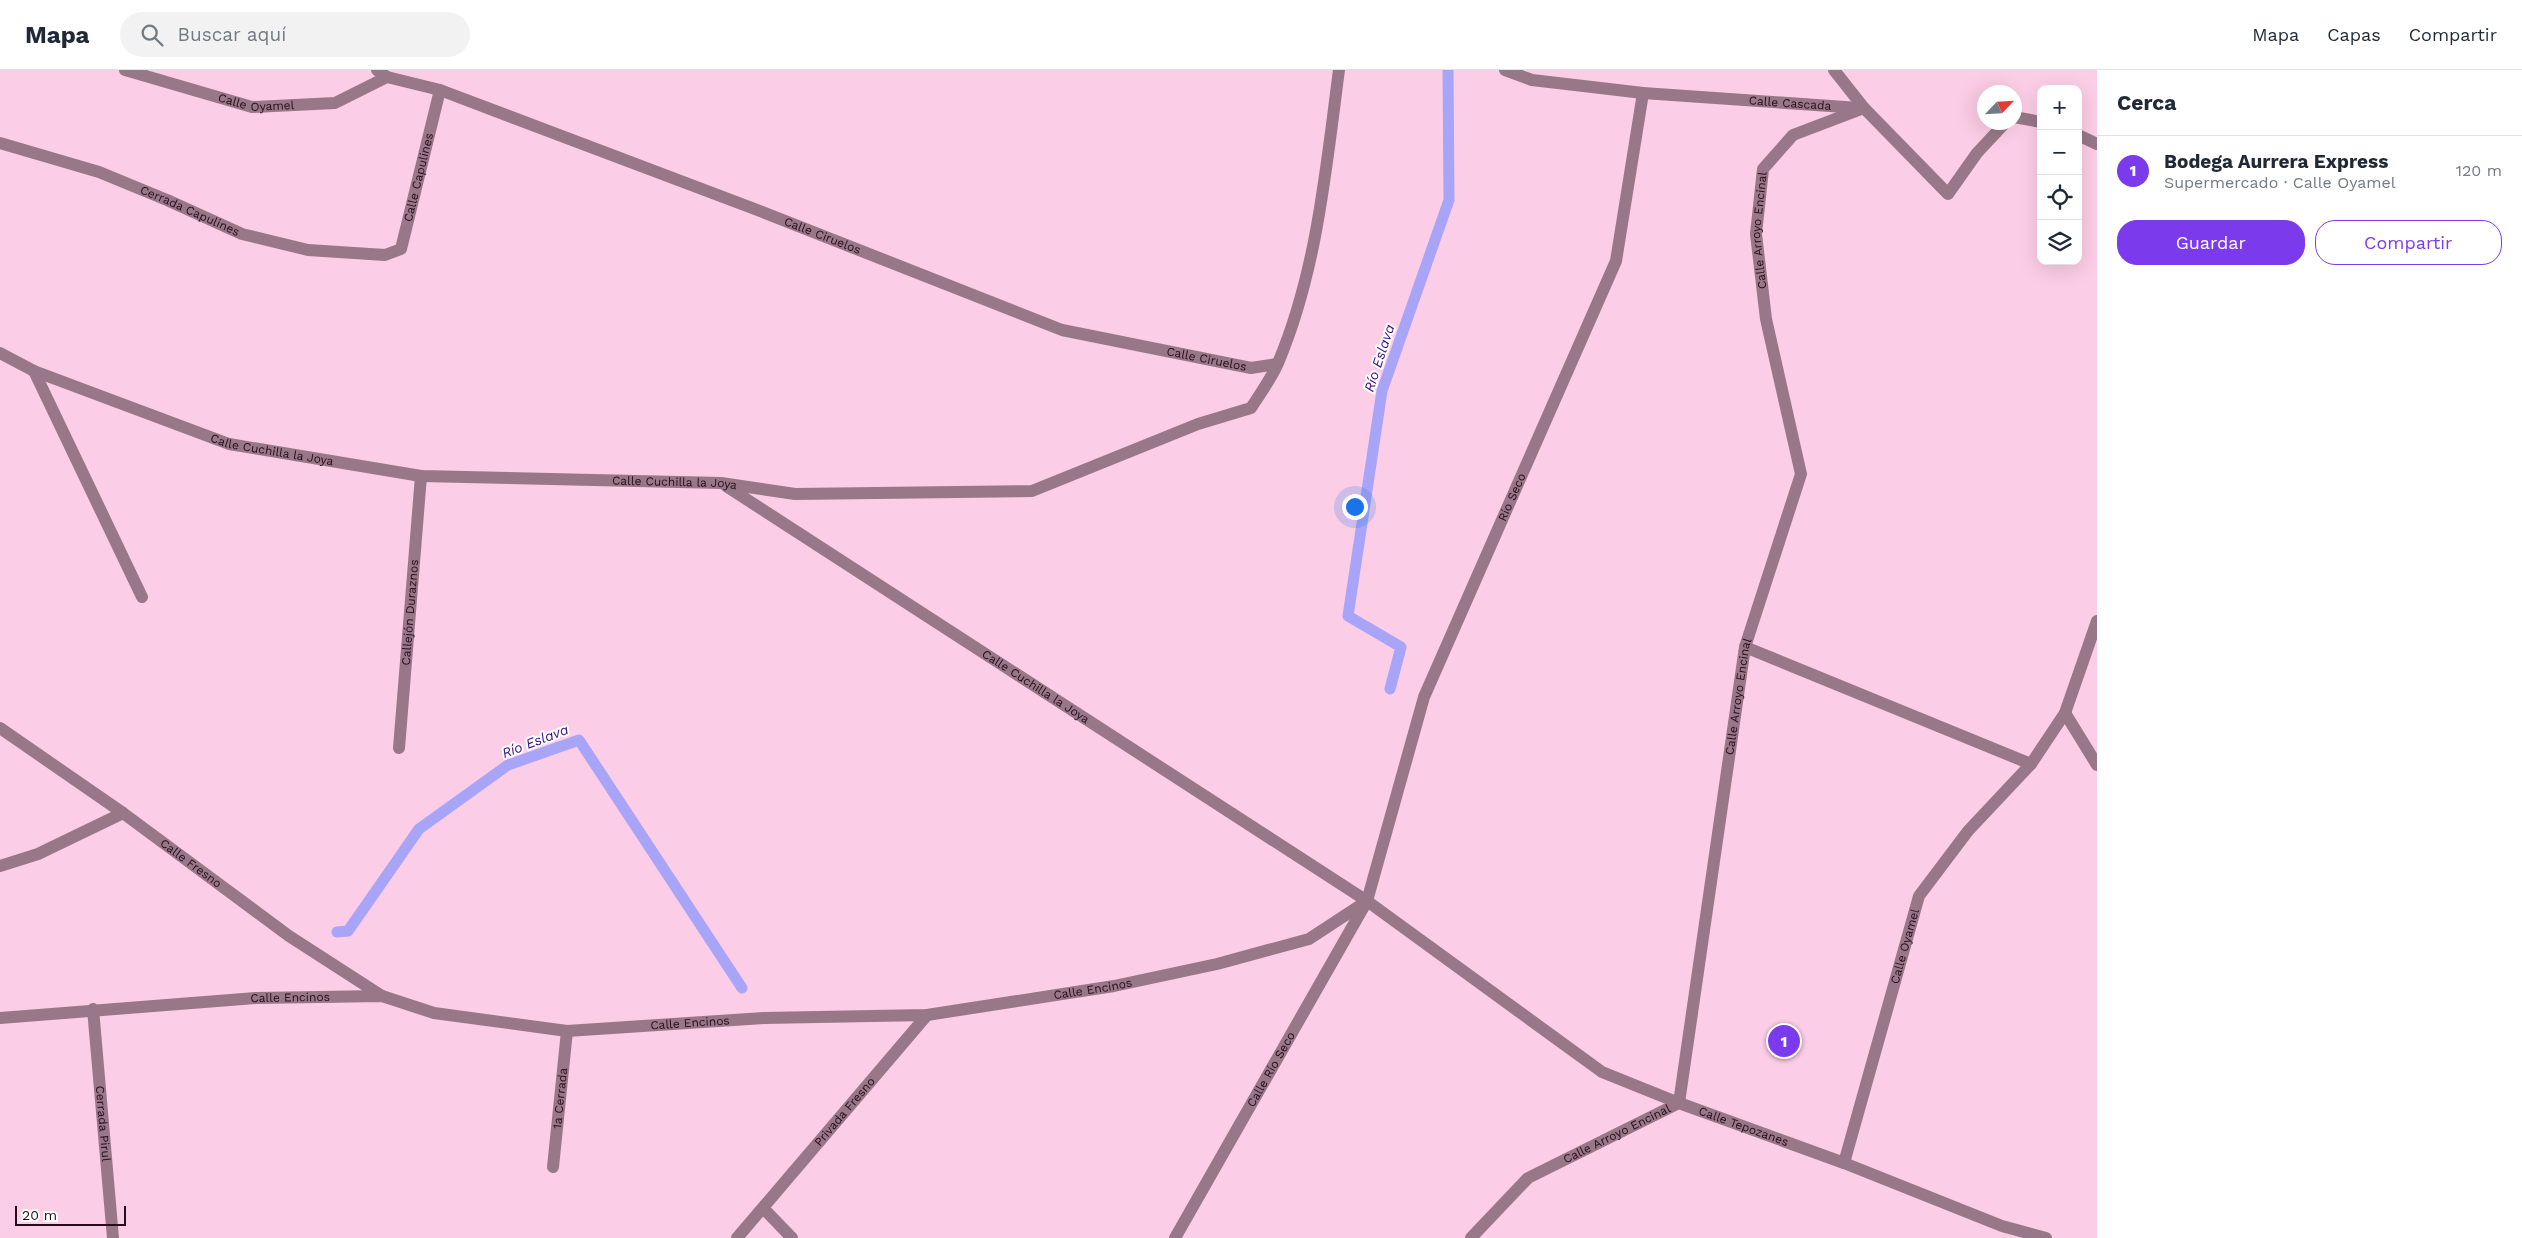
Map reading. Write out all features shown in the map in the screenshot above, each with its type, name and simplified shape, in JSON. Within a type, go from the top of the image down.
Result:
[{"type":"street","name":"Calle Oyamel","points":[[125,70],[252,108],[336,103],[382,73]]},
{"type":"street","points":[[722,483],[795,494],[1032,491],[1198,424],[1251,408],[1278,364],[1299,304],[1320,210],[1339,70]]},
{"type":"street","name":"Calle Cascada","points":[[1505,70],[1532,80],[1643,93],[1864,108]]},
{"type":"street","points":[[1834,70],[1864,108],[1948,194],[1977,153],[1999,130]]},
{"type":"street","name":"Calle Ciruelos","points":[[382,73],[440,90],[760,210],[1062,330],[1251,368],[1278,364]]},
{"type":"street","name":"Calle Capulines","points":[[385,255],[401,249],[440,90]]},
{"type":"street","name":"Río Seco","points":[[1367,901],[1424,696],[1616,261],[1643,93]]},
{"type":"street","name":"Calle Arroyo Encinal","points":[[1471,1238],[1528,1178],[1679,1103],[1745,647],[1801,474],[1766,319],[1756,234],[1763,169],[1793,135],[1864,108]]},
{"type":"street","points":[[2022,118],[2037,121]]},
{"type":"street","points":[[2082,137],[2097,144]]},
{"type":"street","name":"Cerrada Capulines","points":[[0,143],[99,172],[242,234],[308,250],[385,255]]},
{"type":"street","name":"Calle Cuchilla la Joya","points":[[0,354],[34,371],[229,444],[421,476],[722,483],[1367,901]]},
{"type":"street","points":[[34,371],[142,597]]},
{"type":"street","name":"Callejón Duraznos","points":[[399,748],[421,476]]},
{"type":"street","name":"Calle Oyamel","points":[[1844,1163],[1920,896],[1968,831],[2031,764],[2065,712],[2097,621]]},
{"type":"street","points":[[1745,647],[2031,764]]},
{"type":"street","points":[[2065,712],[2097,765]]},
{"type":"street","name":"Calle Fresno","points":[[0,728],[124,813],[289,936],[382,996]]},
{"type":"street","points":[[0,866],[38,854],[124,813]]},
{"type":"street","name":"Calle Encinos","points":[[0,1018],[93,1009],[256,998],[382,996],[434,1014],[567,1031],[764,1018],[927,1014],[1114,986],[1217,964],[1309,939],[1367,901]]},
{"type":"street","name":"Calle Tepozanes","points":[[1367,901],[1602,1072],[1679,1103],[1844,1163],[2002,1232],[2046,1238]]},
{"type":"street","name":"Calle Río Seco","points":[[1176,1238],[1367,901]]},
{"type":"street","name":"Cerrada Pirul","points":[[93,1009],[113,1238]]},
{"type":"street","name":"Privada Fresno","points":[[737,1238],[927,1014]]},
{"type":"street","name":"1a Cerrada","points":[[553,1167],[567,1031]]},
{"type":"street","points":[[763,1208],[792,1238]]},
{"type":"waterway","name":"Río Eslava","points":[[1390,689],[1401,647],[1348,616],[1382,391],[1449,200],[1448,70]]},
{"type":"waterway","name":"Río Eslava","points":[[337,932],[348,931],[419,829],[508,765],[579,740],[742,988]]},
{"type":"place","name":"Bodega Aurrera Express","points":[[1784,1041]]}]
